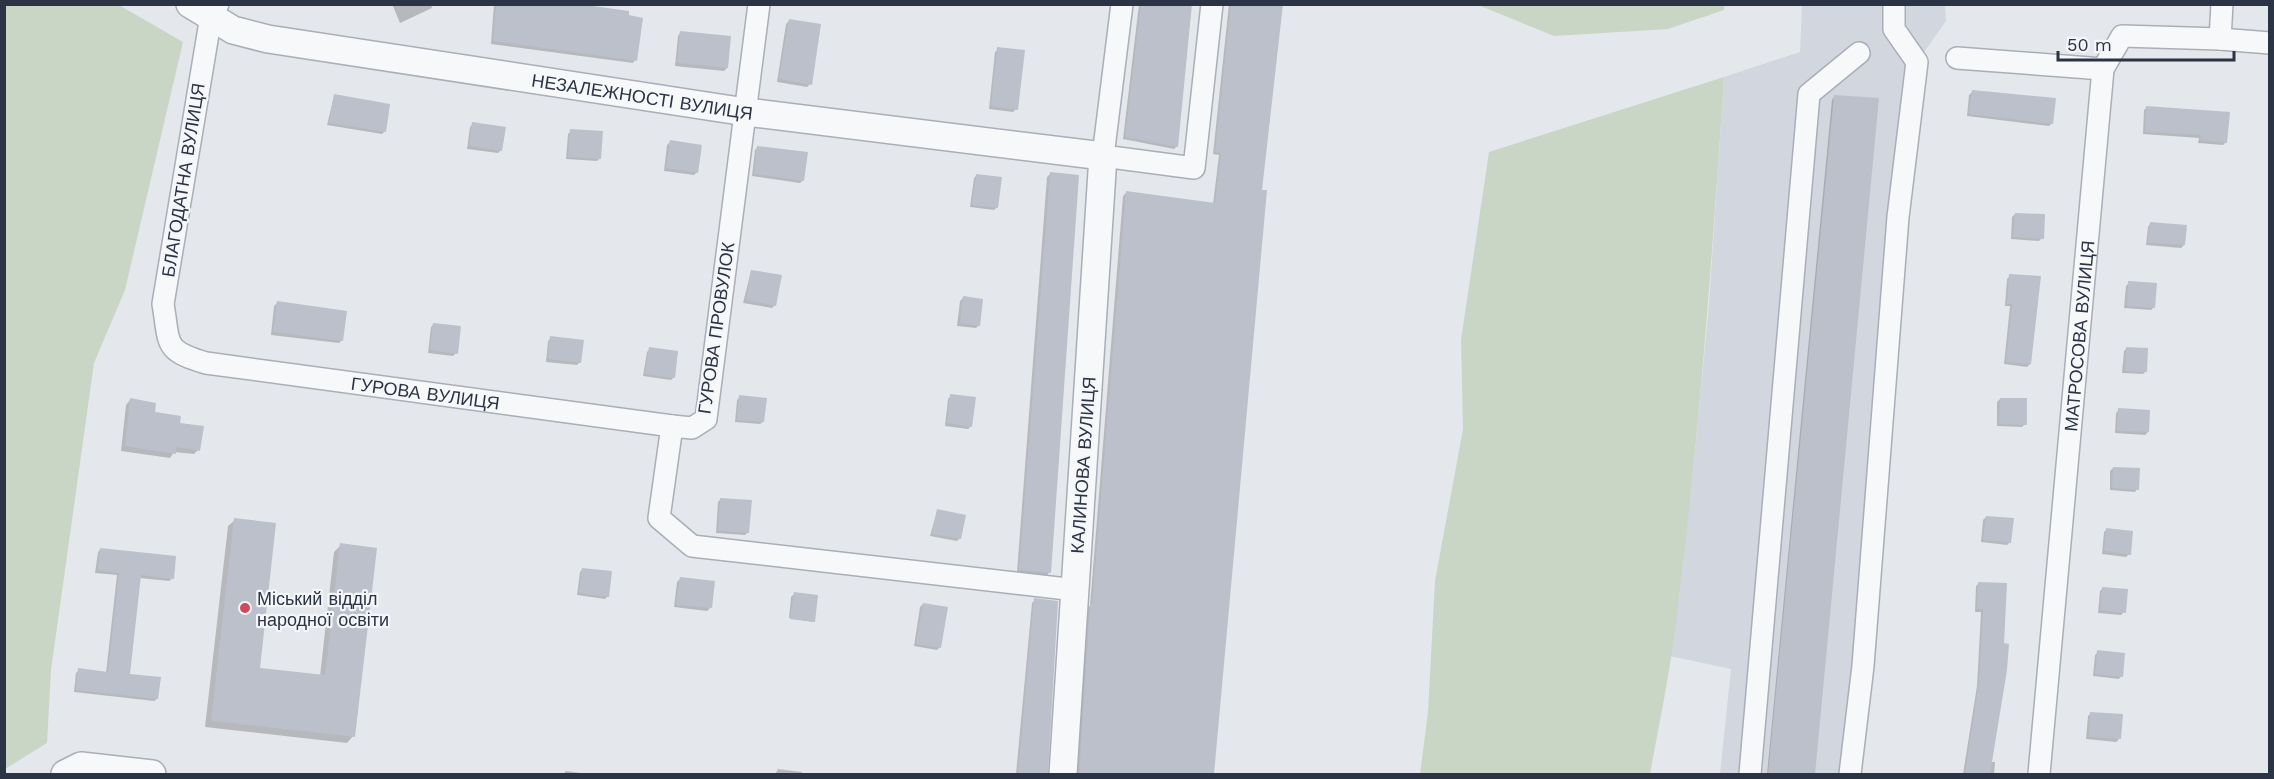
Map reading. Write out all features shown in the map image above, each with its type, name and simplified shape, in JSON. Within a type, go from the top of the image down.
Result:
[{"type":"street","name":"ГУРОВА ПРОВУЛОК","points":[[759,4],[706,419],[692,428],[672,426],[659,518],[692,546],[1076,590]]},
{"type":"street","name":"КАЛИНОВА ВУЛИЦЯ","points":[[1063,774],[1103,156],[1122,4]]},
{"type":"street","points":[[1103,156],[1194,168],[1212,4]]},
{"type":"street","points":[[1851,774],[1863,666],[1898,217],[1917,62],[1894,28],[1894,4]]},
{"type":"street","points":[[2222,4],[2220,39],[2270,43]]},
{"type":"street","name":"НЕЗАЛЕЖНОСТІ ВУЛИЦЯ","points":[[206,8],[233,30],[268,39],[746,112],[1103,156]]},
{"type":"street","name":"БЛАГОДАТНА ВУЛИЦЯ","points":[[179,355],[170,343],[163,304],[206,8]]},
{"type":"street","name":"МАТРОСОВА ВУЛИЦЯ","points":[[2039,774],[2103,69],[2122,36],[2220,39]]},
{"type":"street","points":[[1750,774],[1809,94],[1859,53]]},
{"type":"street","points":[[1957,58],[2103,69]]},
{"type":"street","name":"ГУРОВА ВУЛИЦЯ","points":[[179,355],[206,363],[672,426]]},
{"type":"street","points":[[65,774],[81,765],[152,774]]},
{"type":"shaded area","points":[[1802,5],[1945,5],[1946,21],[1917,62],[1846,774],[1720,774],[1731,669],[1670,656],[1694,462],[1709,305],[1724,77],[1800,52]]},
{"type":"green space","points":[[5,4],[119,5],[183,42],[125,290],[94,363],[51,670],[47,743],[5,769]]},
{"type":"green space","points":[[1724,4],[1724,10],[1668,29],[1554,36],[1478,5]]},
{"type":"green space","points":[[1724,77],[1710,282],[1692,486],[1674,641],[1650,774],[1420,774],[1428,712],[1435,581],[1463,429],[1461,340],[1489,152]]},
{"type":"building","points":[[496,4],[579,4],[629,11],[629,15],[643,18],[637,61],[493,41]]},
{"type":"building","points":[[1141,4],[1192,4],[1178,147],[1125,137]]},
{"type":"building","points":[[1231,4],[1283,4],[1262,190],[1267,190],[1214,774],[1079,774],[1090,604],[1092,605],[1126,191],[1215,203],[1221,153],[1215,152]]},
{"type":"building","points":[[789,19],[821,24],[812,85],[779,79]]},
{"type":"building","points":[[680,31],[731,36],[728,68],[677,63]]},
{"type":"building","points":[[997,47],[1025,50],[1018,110],[991,106]]},
{"type":"building","points":[[1972,90],[2056,98],[2053,124],[1969,114]]},
{"type":"building","points":[[334,94],[390,104],[386,132],[329,123]]},
{"type":"building","points":[[1834,95],[1879,98],[1815,774],[1768,774]]},
{"type":"building","points":[[2146,106],[2230,112],[2227,143],[2200,140],[2201,135],[2145,132]]},
{"type":"building","points":[[472,122],[506,127],[502,151],[469,146]]},
{"type":"building","points":[[570,129],[603,131],[601,159],[568,157]]},
{"type":"building","points":[[670,140],[702,145],[698,173],[666,168]]},
{"type":"building","points":[[757,146],[808,152],[804,181],[754,174]]},
{"type":"building","points":[[1050,172],[1079,175],[1051,573],[1019,570]]},
{"type":"building","points":[[976,174],[1002,177],[998,208],[972,205]]},
{"type":"building","points":[[2015,213],[2045,214],[2044,239],[2013,237]]},
{"type":"building","points":[[2150,222],[2187,225],[2185,245],[2148,243]]},
{"type":"building","points":[[751,270],[782,275],[776,306],[746,300]]},
{"type":"building","points":[[2009,274],[2041,276],[2031,364],[2006,362],[2012,304],[2007,304]]},
{"type":"building","points":[[2128,281],[2157,283],[2155,308],[2127,306]]},
{"type":"building","points":[[963,296],[983,299],[980,326],[960,323]]},
{"type":"building","points":[[277,301],[347,311],[343,341],[273,332]]},
{"type":"building","points":[[433,323],[461,326],[458,354],[430,350]]},
{"type":"building","points":[[550,336],[584,340],[581,363],[548,359]]},
{"type":"building","points":[[649,347],[678,351],[675,378],[645,374]]},
{"type":"building","points":[[2126,347],[2148,348],[2147,372],[2125,371]]},
{"type":"building","points":[[950,394],[976,397],[972,427],[947,423]]},
{"type":"building","points":[[739,395],[767,398],[764,422],[737,420]]},
{"type":"building","points":[[130,398],[156,403],[155,412],[181,416],[180,423],[204,426],[200,451],[176,447],[176,454],[125,446]]},
{"type":"building","points":[[2000,398],[2027,398],[2027,425],[1999,424]]},
{"type":"building","points":[[2118,408],[2150,410],[2149,432],[2117,431]]},
{"type":"building","points":[[2113,467],[2140,468],[2139,490],[2112,488]]},
{"type":"building","points":[[720,498],[752,500],[749,533],[718,531]]},
{"type":"building","points":[[937,509],[966,515],[961,539],[932,534]]},
{"type":"building","points":[[1986,516],[2014,518],[2011,543],[1983,540]]},
{"type":"building","name":"Міський відділ народної освіти","points":[[234,518],[276,523],[260,668],[325,675],[340,543],[377,548],[355,737],[211,721]]},
{"type":"building","points":[[2106,528],[2133,531],[2131,555],[2104,551]]},
{"type":"building","points":[[100,548],[176,556],[174,579],[141,575],[130,674],[161,677],[158,699],[76,690],[78,668],[108,672],[119,573],[98,570]]},
{"type":"building","points":[[582,568],[612,571],[609,597],[579,593]]},
{"type":"building","points":[[680,577],[715,581],[712,608],[676,605]]},
{"type":"building","points":[[1978,582],[2007,583],[2004,643],[2009,644],[1990,774],[1965,774],[1979,682],[1983,609],[1977,609]]},
{"type":"building","points":[[2102,587],[2128,589],[2126,613],[2100,610]]},
{"type":"building","points":[[794,592],[818,595],[815,622],[790,619]]},
{"type":"building","points":[[1034,598],[1058,601],[1048,774],[1018,774]]},
{"type":"building","points":[[923,603],[948,607],[941,648],[916,644]]},
{"type":"building","points":[[2097,650],[2125,653],[2123,677],[2095,674]]},
{"type":"building","points":[[2090,712],[2123,714],[2121,739],[2089,737]]},
{"type":"place","name":"Міський відділ народної освіти","points":[[245,608]]}]
